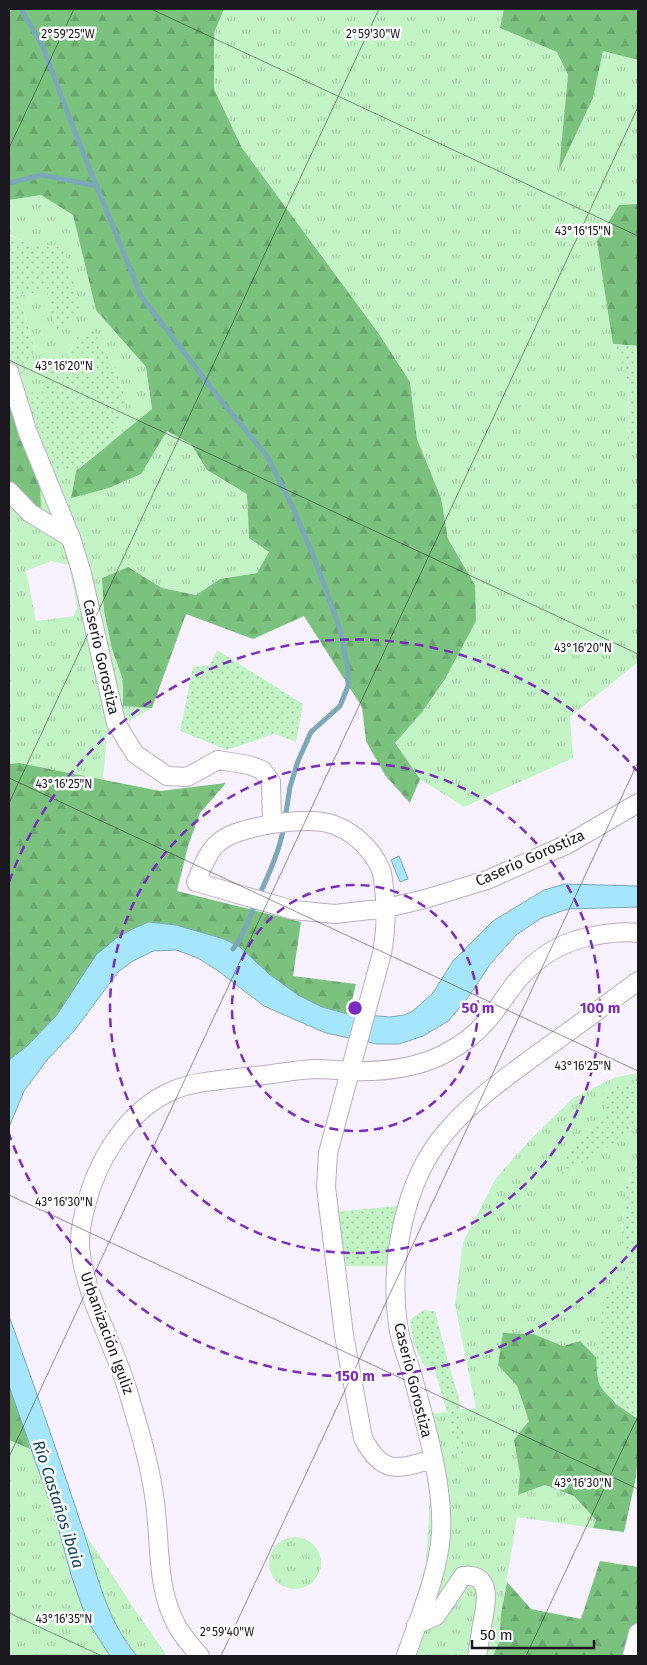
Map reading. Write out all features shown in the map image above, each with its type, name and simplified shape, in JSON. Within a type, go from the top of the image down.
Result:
[{"type":"street","name":"Caserio Gorostiza","points":[[9,372],[28,433],[71,538],[82,574],[116,723],[135,754],[167,776],[187,777],[218,760],[249,764],[262,770],[271,782],[272,824],[240,832],[218,842],[209,854],[196,882],[293,910],[335,914],[387,908],[487,880],[568,844],[638,803]]},
{"type":"street","points":[[9,491],[30,513],[71,538]]},
{"type":"street","points":[[272,824],[298,822],[328,823],[346,831],[373,854],[382,871],[387,908],[385,932],[378,969],[328,1153],[326,1187],[344,1335],[363,1438],[370,1450],[382,1463],[389,1466],[400,1468],[432,1459]]},
{"type":"street","name":"Urbanización Iguliz","points":[[200,1656],[185,1639],[175,1623],[163,1588],[159,1531],[147,1457],[124,1377],[88,1290],[80,1252],[84,1211],[96,1174],[109,1149],[124,1128],[145,1107],[174,1090],[204,1082],[314,1069],[369,1071],[415,1066],[444,1054],[483,1026],[530,966],[552,950],[578,939],[606,934],[638,933]]},
{"type":"street","name":"Caserio Gorostiza","points":[[406,1656],[435,1570],[441,1534],[439,1497],[427,1429],[398,1325],[396,1274],[402,1230],[410,1195],[424,1163],[444,1133],[478,1098],[638,981]]},
{"type":"street","points":[[416,1625],[436,1616],[463,1576],[472,1575],[485,1586],[486,1603],[477,1656]]},
{"type":"street","points":[[632,1656],[638,1633]]},
{"type":"green space","points":[[9,9],[224,9],[214,33],[214,89],[242,148],[379,334],[410,382],[417,439],[441,498],[448,539],[475,585],[476,621],[445,679],[422,712],[395,743],[420,779],[410,803],[385,775],[366,741],[362,707],[304,616],[253,639],[186,614],[152,708],[123,706],[123,680],[112,649],[104,611],[102,578],[128,567],[162,588],[196,595],[220,579],[257,573],[269,552],[249,538],[247,494],[207,470],[191,444],[167,431],[141,474],[109,488],[71,498],[76,471],[152,409],[146,367],[96,310],[73,215],[41,195],[9,200]]},
{"type":"green space","points":[[224,9],[504,9],[500,28],[557,52],[568,75],[560,167],[593,98],[603,50],[638,60],[638,204],[619,205],[613,344],[629,383],[628,441],[638,454],[638,662],[570,717],[573,758],[464,807],[420,779],[395,743],[422,712],[475,585],[448,539],[441,498],[417,439],[410,382],[379,334],[242,148],[214,89],[214,33]]},
{"type":"green space","points":[[504,9],[638,9],[638,60],[603,51],[593,98],[559,170],[568,75],[557,52],[500,28]]},
{"type":"green space","points":[[41,195],[73,215],[96,310],[146,367],[152,409],[112,442],[126,401],[117,373],[93,331],[77,338],[68,355],[58,360],[43,401],[33,392],[22,386],[23,370],[35,351],[19,295],[35,293],[57,246],[32,245],[10,235],[9,238],[9,200]]},
{"type":"green space","points":[[638,204],[638,346],[613,344],[597,241],[619,205]]},
{"type":"green space","points":[[9,235],[32,245],[57,246],[66,253],[82,315],[55,331],[46,286],[35,293],[19,295],[35,351],[23,370],[22,386],[42,400],[42,382],[58,360],[68,355],[77,338],[93,330],[117,373],[126,401],[112,442],[76,471],[57,471],[32,461],[9,394]]},
{"type":"green space","points":[[613,344],[638,346],[638,454],[628,442],[629,383]]},
{"type":"green space","points":[[9,394],[40,488],[41,507],[15,512],[9,502]]},
{"type":"green space","points":[[167,431],[191,444],[207,470],[247,494],[249,538],[269,552],[257,573],[220,579],[196,595],[162,588],[128,567],[102,578],[104,611],[112,649],[123,680],[123,706],[152,708],[107,733],[103,780],[19,763],[9,764],[9,502],[32,461],[57,471],[76,471],[71,497],[109,488],[141,474]],"holes":[[[51,561],[69,565],[77,606],[74,616],[36,621],[26,571]]]},
{"type":"green space","points":[[217,650],[303,704],[296,742],[274,734],[227,750],[180,731],[193,667],[210,665]]},
{"type":"green space","points":[[19,763],[160,791],[226,783],[200,813],[188,846],[177,891],[301,922],[293,976],[356,984],[349,1014],[322,1007],[298,995],[269,974],[240,947],[224,939],[176,925],[149,922],[97,955],[57,1015],[27,1046],[9,1060],[9,764]]},
{"type":"green space","points":[[638,1073],[638,1159],[626,1186],[621,1245],[631,1260],[625,1278],[604,1295],[597,1358],[580,1341],[563,1346],[533,1334],[503,1333],[498,1365],[517,1386],[529,1421],[514,1440],[520,1474],[518,1495],[545,1485],[574,1496],[596,1520],[593,1528],[517,1517],[501,1614],[499,1642],[493,1656],[400,1656],[426,1563],[430,1495],[416,1415],[447,1412],[461,1467],[464,1434],[461,1409],[476,1408],[455,1305],[463,1242],[496,1178],[527,1143],[573,1098],[616,1077]]},
{"type":"green space","points":[[638,1080],[638,1128],[561,1176],[568,1154],[581,1137],[608,1112],[599,1096],[617,1084],[621,1090]]},
{"type":"green space","points":[[638,1159],[638,1419],[616,1403],[602,1388],[597,1375],[597,1364],[604,1295],[625,1278],[631,1260],[621,1246],[626,1186]]},
{"type":"green space","points":[[398,1206],[388,1266],[341,1266],[333,1212]]},
{"type":"green space","points":[[423,1310],[435,1311],[459,1399],[464,1434],[462,1469],[435,1369],[424,1366],[413,1342],[410,1320]]},
{"type":"green space","points":[[503,1333],[533,1334],[563,1346],[580,1341],[597,1358],[599,1383],[616,1404],[638,1419],[636,1477],[624,1532],[593,1528],[596,1520],[574,1496],[545,1485],[518,1495],[520,1474],[514,1440],[529,1421],[517,1386],[498,1365]]},
{"type":"green space","points":[[9,1386],[23,1424],[30,1449],[9,1440]]},
{"type":"green space","points":[[9,1440],[30,1449],[167,1656],[9,1656]]},
{"type":"green space","points":[[295,1537],[305,1539],[313,1545],[319,1553],[321,1563],[319,1573],[313,1581],[305,1587],[295,1589],[285,1587],[277,1581],[271,1573],[269,1563],[271,1553],[277,1545],[285,1539]]},
{"type":"green space","points":[[600,1561],[638,1567],[638,1656],[493,1656],[499,1642],[501,1614],[507,1582],[531,1609],[581,1619]]},
{"type":"water","points":[[399,856],[408,879],[400,882],[391,860]]},
{"type":"water","points":[[565,884],[638,886],[638,907],[568,909],[541,918],[516,935],[491,963],[467,999],[448,1021],[423,1036],[399,1044],[377,1044],[326,1033],[264,1006],[198,958],[176,950],[153,951],[131,962],[118,972],[74,1031],[46,1061],[24,1091],[9,1127],[9,1060],[27,1046],[57,1015],[96,955],[115,939],[132,929],[149,922],[176,925],[224,939],[240,947],[269,974],[298,995],[322,1007],[344,1013],[390,1017],[404,1015],[413,1011],[433,993],[453,961],[493,921],[544,890]]},
{"type":"water","name":"Río Castaños ibaia","points":[[9,1316],[64,1472],[109,1609],[117,1626],[137,1656],[110,1656],[87,1620],[72,1578],[55,1517],[9,1386]]},
{"type":"waterway","points":[[21,9],[43,47],[74,130],[141,296],[219,398],[267,456],[293,508],[313,555],[340,629],[348,669],[348,686],[340,706],[311,732],[298,761],[290,787],[285,819]]},
{"type":"waterway","points":[[9,183],[42,175],[97,186]]},
{"type":"waterway","points":[[233,949],[245,929],[272,867],[284,826]]}]
